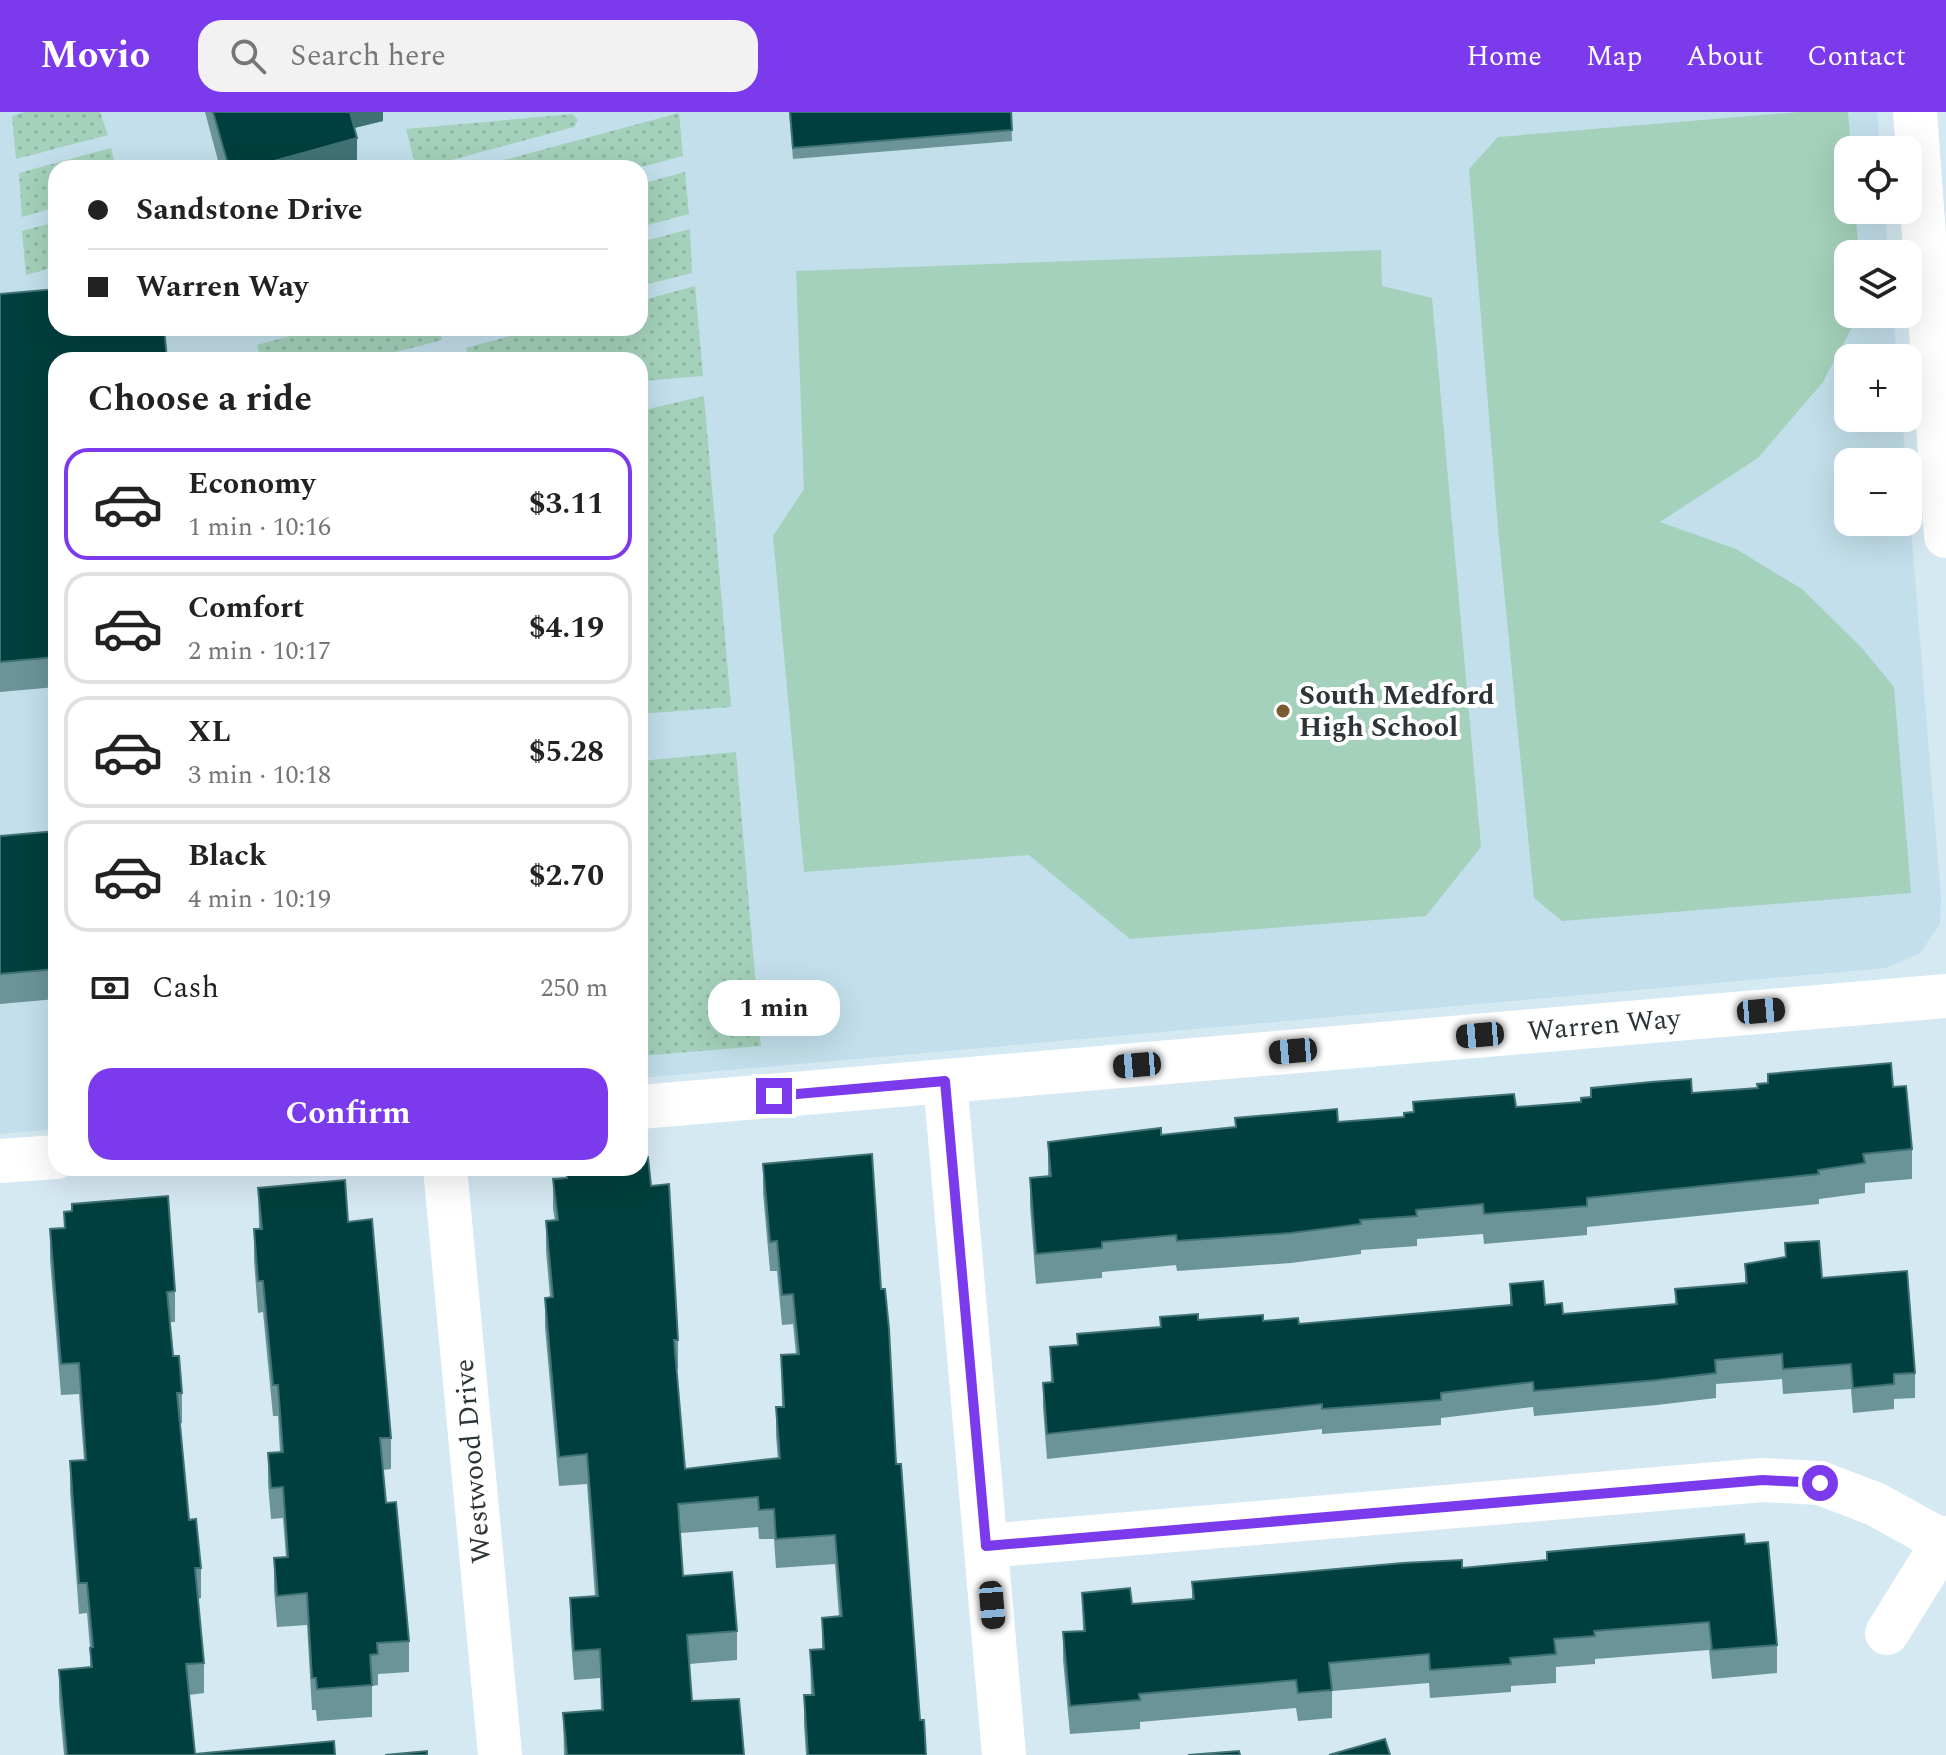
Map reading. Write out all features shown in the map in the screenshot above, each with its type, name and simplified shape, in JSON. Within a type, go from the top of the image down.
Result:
[{"type":"street","points":[[1915,112],[1946,536]]},
{"type":"street","name":"Warren Way","points":[[648,1106],[1946,996]]},
{"type":"street","points":[[945,1081],[1004,1755]]},
{"type":"street","points":[[0,1161],[48,1158]]},
{"type":"street","name":"Westwood Drive","points":[[446,1176],[500,1755]]},
{"type":"street","points":[[986,1546],[1763,1480],[1820,1483],[1875,1504],[1945,1540],[1887,1633]]},
{"type":"shaded area","name":"South Medford High School","points":[[0,112],[1877,112],[1879,136],[1834,136],[1834,224],[1886,224],[1887,240],[1834,240],[1834,328],[1894,328],[1896,344],[1834,344],[1834,432],[1903,432],[1905,448],[1834,448],[1834,536],[1912,536],[1941,899],[1940,924],[1920,953],[1886,968],[648,1077],[648,352],[48,352],[48,1130],[0,1134]]},
{"type":"green space","points":[[25,112],[100,112],[108,135],[16,159],[12,116]]},
{"type":"green space","points":[[1799,112],[1848,112],[1850,136],[1834,136],[1834,224],[1856,224],[1858,240],[1834,240],[1834,328],[1852,328],[1843,344],[1834,344],[1834,361],[1823,382],[1758,458],[1660,522],[1736,549],[1802,589],[1862,648],[1894,687],[1911,893],[1562,921],[1534,898],[1498,528],[1469,169],[1498,137]]},
{"type":"green space","points":[[679,113],[683,156],[648,165],[648,160],[504,160]]},
{"type":"green space","points":[[573,114],[578,120],[574,127],[452,160],[414,160],[406,129]]},
{"type":"green space","points":[[111,148],[114,160],[67,160]]},
{"type":"green space","points":[[48,165],[48,209],[22,217],[19,173]]},
{"type":"green space","points":[[685,172],[689,214],[648,225],[648,182]]},
{"type":"green space","points":[[48,224],[48,269],[26,275],[22,231]]},
{"type":"green space","points":[[690,229],[692,273],[648,284],[648,240]]},
{"type":"green space","points":[[1381,250],[1382,286],[1432,298],[1481,847],[1426,916],[1130,939],[1029,855],[804,872],[773,536],[804,489],[796,271]]},
{"type":"green space","points":[[695,286],[703,376],[648,380],[648,352],[467,352],[466,348],[510,336],[648,336],[648,299]]},
{"type":"green space","points":[[290,336],[441,336],[442,340],[396,352],[259,352],[257,345]]},
{"type":"green space","points":[[704,396],[731,707],[648,713],[648,409]]},
{"type":"green space","points":[[736,752],[761,1046],[648,1055],[648,760]]},
{"type":"building","points":[[213,112],[350,112],[357,138],[278,160],[227,160]]},
{"type":"building","points":[[790,112],[1011,112],[1012,130],[793,148]]},
{"type":"building","points":[[48,290],[48,336],[165,336],[166,352],[48,352],[48,658],[0,662],[0,294]]},
{"type":"building","points":[[48,832],[48,970],[0,974],[0,836]]},
{"type":"building","points":[[1891,1063],[1893,1087],[1906,1086],[1912,1149],[1863,1154],[1865,1163],[1818,1170],[1819,1174],[1587,1198],[1587,1206],[1484,1214],[1483,1204],[1416,1210],[1417,1216],[1360,1220],[1361,1224],[1291,1233],[1177,1241],[1176,1235],[1102,1242],[1102,1248],[1036,1254],[1030,1178],[1051,1176],[1048,1142],[1161,1128],[1161,1135],[1236,1127],[1235,1118],[1337,1109],[1338,1122],[1404,1117],[1404,1113],[1414,1112],[1413,1102],[1514,1094],[1516,1107],[1581,1102],[1581,1098],[1591,1097],[1591,1088],[1651,1082],[1691,1079],[1692,1093],[1758,1088],[1757,1084],[1768,1083],[1768,1074]]},
{"type":"building","points":[[872,1154],[881,1289],[885,1289],[889,1329],[896,1464],[901,1464],[920,1720],[924,1720],[926,1755],[808,1755],[804,1695],[814,1695],[810,1650],[824,1649],[822,1618],[842,1616],[835,1535],[776,1539],[774,1509],[759,1510],[758,1497],[678,1504],[683,1576],[732,1572],[737,1631],[687,1635],[692,1701],[739,1699],[744,1755],[567,1755],[563,1713],[603,1710],[600,1649],[574,1651],[570,1598],[598,1596],[587,1454],[559,1457],[545,1298],[553,1297],[546,1221],[558,1220],[553,1179],[567,1176],[648,1176],[648,1157],[651,1186],[669,1184],[678,1340],[674,1340],[685,1469],[780,1458],[776,1407],[784,1407],[781,1355],[799,1354],[793,1294],[782,1295],[777,1241],[770,1242],[763,1164]]},
{"type":"building","points":[[345,1180],[348,1222],[372,1219],[391,1438],[380,1438],[386,1503],[396,1502],[409,1641],[377,1643],[378,1654],[370,1655],[372,1685],[317,1689],[316,1678],[312,1678],[307,1593],[277,1596],[274,1558],[288,1557],[283,1487],[271,1488],[268,1453],[283,1452],[278,1385],[273,1385],[263,1281],[258,1281],[254,1229],[262,1229],[258,1188]]},
{"type":"building","points":[[168,1196],[175,1291],[167,1292],[173,1356],[179,1356],[182,1393],[177,1393],[189,1520],[196,1519],[201,1568],[195,1568],[204,1663],[186,1664],[195,1754],[334,1741],[335,1755],[67,1755],[59,1670],[92,1667],[90,1648],[93,1647],[87,1583],[79,1583],[70,1461],[86,1460],[79,1363],[61,1364],[50,1229],[65,1228],[64,1212],[72,1211],[72,1204]]},
{"type":"building","points":[[1819,1241],[1822,1278],[1907,1271],[1915,1373],[1894,1374],[1894,1384],[1853,1388],[1851,1364],[1783,1369],[1782,1354],[1715,1360],[1716,1373],[1657,1380],[1534,1391],[1533,1382],[1441,1393],[1441,1400],[1322,1409],[1322,1404],[1047,1434],[1043,1383],[1053,1382],[1050,1347],[1078,1345],[1077,1334],[1161,1327],[1160,1317],[1198,1314],[1198,1320],[1263,1315],[1263,1321],[1298,1318],[1299,1324],[1512,1305],[1510,1284],[1543,1281],[1545,1305],[1562,1303],[1563,1314],[1677,1304],[1675,1289],[1747,1283],[1745,1264],[1786,1257],[1785,1243]]},
{"type":"building","points":[[1744,1534],[1745,1544],[1768,1542],[1777,1645],[1712,1650],[1709,1622],[1594,1631],[1595,1636],[1554,1639],[1556,1654],[1510,1658],[1511,1664],[1430,1670],[1429,1654],[1329,1663],[1332,1690],[1298,1693],[1296,1680],[1139,1694],[1140,1700],[1070,1706],[1063,1632],[1085,1631],[1082,1593],[1130,1588],[1132,1604],[1194,1599],[1192,1582],[1403,1563],[1462,1560],[1462,1568],[1547,1560],[1547,1552]]},
{"type":"building","points":[[1385,1739],[1390,1755],[1329,1755]]},
{"type":"building","points":[[427,1751],[427,1755],[385,1755]]},
{"type":"building","points":[[1239,1751],[1240,1755],[1188,1755]]},
{"type":"place","name":"South Medford High School","points":[[1283,711]]},
{"type":"route","points":[[774,1096],[945,1081],[986,1546],[1763,1480],[1820,1483]]}]
